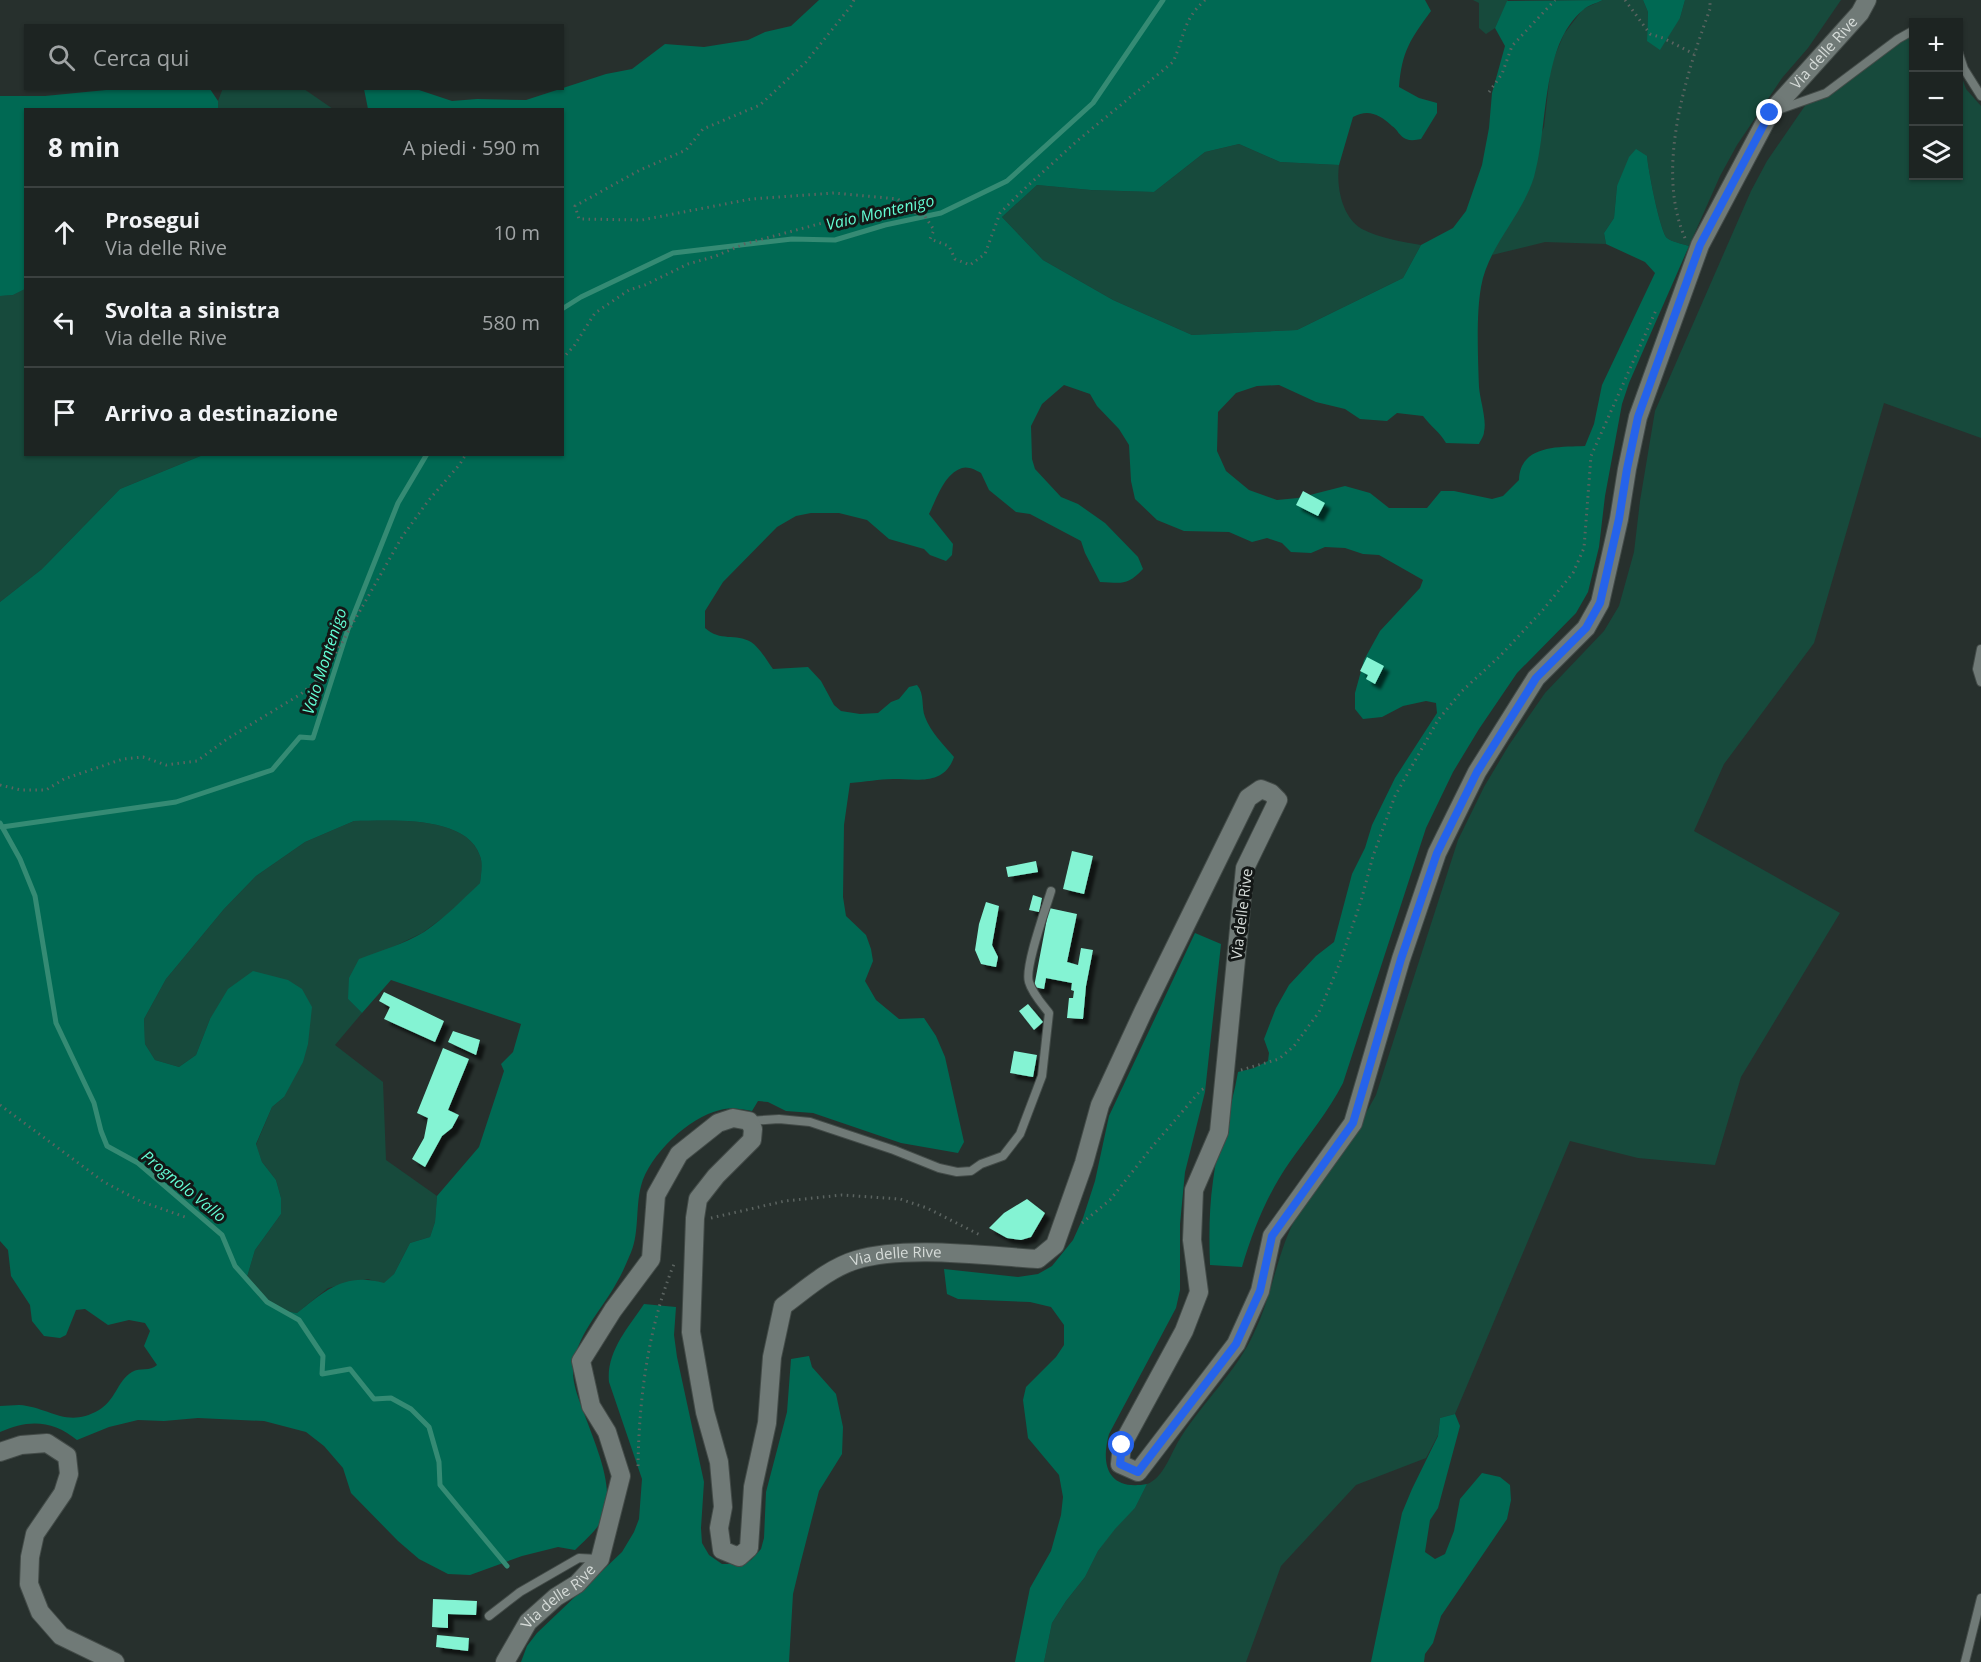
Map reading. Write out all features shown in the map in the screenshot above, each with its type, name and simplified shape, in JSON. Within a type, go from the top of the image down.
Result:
[{"type":"street","name":"Via delle Rive","points":[[505,1662],[528,1622],[556,1597],[577,1584],[600,1559],[621,1476],[607,1432],[591,1406],[581,1361],[613,1310],[651,1259],[656,1195],[679,1154],[718,1123],[733,1118],[749,1121],[753,1129],[752,1140],[716,1176],[698,1198],[695,1218],[691,1332],[705,1412],[719,1462],[723,1507],[719,1528],[722,1550],[739,1557],[749,1548],[753,1486],[767,1423],[772,1358],[783,1306],[822,1277],[855,1260],[907,1254],[943,1253],[1038,1259],[1055,1245],[1084,1163],[1100,1105],[1248,798],[1261,789],[1271,793],[1278,800],[1245,868],[1219,1132],[1194,1190],[1192,1240],[1199,1292],[1184,1331],[1122,1445],[1120,1464],[1138,1472],[1236,1344],[1260,1291],[1272,1236],[1353,1123],[1401,959],[1437,853],[1477,772],[1536,678],[1586,628],[1600,603],[1619,519],[1638,417],[1700,245],[1770,113],[1860,13],[1867,0]]},
{"type":"street","points":[[0,1452],[21,1444],[47,1443],[68,1456],[69,1474],[63,1493],[35,1534],[30,1557],[29,1584],[40,1612],[61,1636],[115,1662]]},
{"type":"lane","points":[[1770,113],[1826,93],[1909,33]]},
{"type":"lane","points":[[1963,65],[1981,96]]},
{"type":"lane","points":[[1981,649],[1977,669],[1981,682]]},
{"type":"lane","points":[[749,1121],[779,1119],[810,1122],[894,1150],[939,1168],[957,1172],[971,1171],[981,1164],[1003,1156],[1020,1134],[1042,1076],[1049,1014],[1028,980],[1029,967],[1051,891]]},
{"type":"lane","points":[[489,1616],[520,1592],[579,1558],[600,1559]]},
{"type":"lane","points":[[1965,1662],[1981,1598]]},
{"type":"path","points":[[854,0],[806,62],[760,105],[703,129],[686,150],[640,170],[575,206],[579,219],[642,220],[751,199],[834,193],[898,199],[912,212]]},
{"type":"path","points":[[564,357],[574,346],[595,313],[629,290],[645,285],[681,267],[744,244],[807,226],[912,212],[924,215],[934,230],[930,239],[949,246],[955,259],[970,265],[985,254],[1000,213],[1022,191],[1077,141],[1173,62],[1181,45],[1185,25],[1195,9],[1205,0]]},
{"type":"path","points":[[1489,92],[1502,74],[1512,46],[1555,0]]},
{"type":"path","points":[[1625,0],[1650,34],[1694,54]]},
{"type":"path","points":[[1692,243],[1686,239],[1680,226],[1674,196],[1675,135],[1694,54],[1710,9],[1710,0]]},
{"type":"path","points":[[0,785],[21,790],[46,790],[64,779],[123,759],[143,757],[166,765],[197,761],[246,727],[301,694],[324,674],[402,537],[465,456]]},
{"type":"path","points":[[0,1105],[104,1182],[140,1201],[185,1217]]},
{"type":"green space","points":[[819,0],[1425,0],[1431,11],[1408,46],[1402,64],[1399,87],[1419,98],[1437,103],[1437,113],[1421,139],[1406,139],[1383,118],[1364,113],[1353,117],[1339,165],[1280,162],[1239,144],[1205,152],[1154,192],[1037,185],[1002,217],[1043,260],[1113,300],[1192,335],[1297,330],[1403,278],[1421,245],[1453,228],[1466,211],[1482,165],[1489,128],[1492,93],[1505,46],[1495,28],[1507,1],[1603,0],[1583,10],[1569,25],[1559,44],[1548,88],[1539,157],[1534,177],[1522,205],[1498,244],[1485,272],[1479,298],[1478,350],[1479,387],[1485,427],[1479,444],[1446,443],[1423,416],[1397,413],[1387,421],[1360,419],[1345,409],[1316,402],[1279,385],[1257,386],[1236,393],[1218,412],[1217,451],[1226,471],[1249,490],[1277,500],[1298,498],[1345,486],[1370,493],[1389,508],[1427,508],[1441,491],[1454,491],[1492,499],[1503,496],[1519,480],[1521,469],[1533,454],[1553,448],[1585,446],[1594,424],[1602,385],[1655,273],[1645,262],[1606,244],[1604,233],[1614,218],[1617,186],[1629,157],[1636,149],[1647,156],[1664,233],[1667,238],[1689,246],[1622,404],[1605,496],[1599,547],[1588,592],[1576,613],[1517,673],[1453,772],[1426,828],[1343,1083],[1337,1094],[1289,1163],[1267,1200],[1242,1267],[1210,1265],[1210,1212],[1215,1167],[1238,1072],[1268,1061],[1269,1053],[1264,1039],[1276,1008],[1289,985],[1316,956],[1334,942],[1352,874],[1365,848],[1372,825],[1395,778],[1437,713],[1436,703],[1426,701],[1403,706],[1382,717],[1363,719],[1355,709],[1355,693],[1364,660],[1380,631],[1420,588],[1423,580],[1379,555],[1363,554],[1345,548],[1325,547],[1311,553],[1291,552],[1282,543],[1267,538],[1252,542],[1229,532],[1184,531],[1157,520],[1135,499],[1131,481],[1129,445],[1119,429],[1097,406],[1090,394],[1064,385],[1042,404],[1031,426],[1032,459],[1035,469],[1061,497],[1078,504],[1105,523],[1138,557],[1143,569],[1133,578],[1119,583],[1100,582],[1081,541],[1030,514],[1016,512],[989,490],[981,473],[964,468],[950,475],[929,514],[953,544],[952,555],[946,561],[930,555],[924,549],[889,539],[867,520],[839,513],[811,513],[796,516],[777,527],[723,582],[705,611],[705,628],[716,635],[751,642],[773,669],[808,667],[821,681],[834,705],[841,711],[860,714],[878,713],[891,702],[899,699],[909,687],[917,685],[921,692],[928,723],[954,757],[944,773],[929,779],[888,779],[850,783],[844,825],[843,897],[846,916],[866,935],[871,949],[873,961],[865,981],[876,1000],[899,1019],[924,1018],[936,1036],[945,1057],[964,1142],[958,1153],[901,1143],[813,1113],[786,1111],[768,1102],[758,1101],[752,1111],[720,1110],[696,1120],[661,1150],[645,1174],[641,1186],[632,1249],[619,1279],[583,1335],[575,1359],[573,1371],[575,1386],[598,1450],[606,1480],[607,1494],[602,1520],[586,1540],[575,1550],[558,1547],[522,1556],[470,1575],[448,1574],[419,1559],[351,1493],[343,1468],[324,1446],[306,1432],[264,1421],[198,1418],[164,1421],[138,1420],[109,1427],[77,1440],[59,1428],[40,1424],[20,1425],[0,1432],[0,1406],[19,1405],[77,1418],[105,1406],[123,1380],[132,1372],[157,1365],[144,1346],[150,1331],[145,1323],[129,1320],[108,1325],[85,1309],[76,1310],[66,1335],[60,1338],[44,1336],[32,1321],[30,1305],[11,1276],[8,1250],[0,1241],[0,602],[42,569],[120,489],[201,456],[564,456],[564,108],[368,108],[364,90],[419,90],[452,101],[526,100],[557,90],[564,90],[564,88],[606,74],[632,69],[665,44],[704,47],[748,40],[765,32],[791,26]],"holes":[[[354,821],[405,821],[443,826],[472,842],[480,856],[482,866],[480,883],[424,932],[400,944],[359,959],[349,978],[348,999],[362,1013],[391,980],[521,1024],[513,1052],[501,1064],[504,1071],[479,1147],[437,1196],[435,1222],[430,1237],[410,1243],[394,1274],[384,1283],[370,1280],[347,1282],[327,1290],[297,1313],[278,1309],[261,1299],[247,1277],[255,1250],[281,1214],[281,1198],[276,1180],[262,1162],[256,1144],[272,1107],[284,1097],[303,1062],[308,1044],[312,1007],[302,989],[288,980],[253,971],[228,989],[210,1019],[196,1055],[179,1067],[155,1060],[145,1044],[144,1019],[166,979],[224,909],[256,876],[305,842]]]},
{"type":"green space","points":[[1473,0],[1508,0],[1495,28],[1486,34],[1479,28],[1479,3]]},
{"type":"green space","points":[[1603,0],[1643,0],[1648,12],[1647,41],[1680,18],[1685,0],[1841,0],[1808,48],[1782,78],[1737,145],[1720,176],[1689,246],[1667,238],[1664,233],[1647,156],[1617,186],[1614,218],[1604,233],[1606,244],[1545,242],[1492,255],[1544,127],[1551,65],[1564,34],[1583,9]]},
{"type":"green space","points":[[1643,0],[1685,0],[1680,18],[1660,50],[1647,41],[1648,12]]},
{"type":"green space","points":[[1909,34],[1909,180],[1963,180],[1963,80],[1966,89],[1981,106],[1981,438],[1884,403],[1814,643],[1724,764],[1694,831],[1840,913],[1741,1077],[1715,1165],[1638,1158],[1570,1141],[1455,1414],[1440,1418],[1438,1435],[1426,1458],[1356,1485],[1281,1566],[1246,1662],[1044,1662],[1052,1623],[1085,1577],[1098,1551],[1114,1529],[1135,1508],[1147,1484],[1163,1470],[1177,1443],[1247,1347],[1260,1319],[1284,1245],[1296,1217],[1350,1138],[1376,1095],[1458,840],[1484,787],[1509,745],[1545,693],[1604,631],[1619,606],[1634,552],[1655,411],[1751,191],[1767,161],[1811,97],[1834,91]]},
{"type":"green space","points":[[106,90],[211,90],[218,101],[218,108],[24,108],[24,290],[13,295],[0,296],[0,96],[45,96]]},
{"type":"green space","points":[[222,90],[305,90],[332,108],[218,108]]},
{"type":"green space","points":[[1239,144],[1280,162],[1339,165],[1342,201],[1355,224],[1376,235],[1421,245],[1403,278],[1297,330],[1192,335],[1113,300],[1043,260],[1002,217],[1037,185],[1154,192],[1205,152]]},
{"type":"green space","points":[[24,290],[24,456],[201,456],[120,489],[42,569],[0,602],[0,296],[13,295]]},
{"type":"green space","points":[[354,821],[405,821],[443,826],[472,842],[480,856],[481,876],[480,883],[451,912],[422,933],[393,947],[348,999],[362,1013],[335,1045],[383,1082],[386,1160],[437,1196],[435,1222],[430,1237],[410,1243],[394,1274],[384,1284],[368,1279],[328,1288],[297,1313],[266,1304],[256,1293],[247,1277],[255,1250],[281,1214],[281,1198],[276,1180],[262,1162],[256,1145],[272,1107],[284,1097],[210,1019],[196,1055],[179,1067],[155,1060],[145,1044],[144,1019],[166,979],[224,909],[256,876],[305,842]]},
{"type":"green space","points":[[1195,933],[1221,944],[1205,1092],[1185,1172],[1180,1224],[1180,1290],[1176,1308],[1109,1434],[1106,1446],[1107,1466],[1110,1474],[1116,1480],[1124,1484],[1147,1484],[1135,1508],[1098,1551],[1085,1577],[1052,1623],[1044,1662],[1015,1662],[1030,1588],[1051,1551],[1061,1515],[1063,1497],[1059,1475],[1028,1438],[1023,1400],[1026,1387],[1056,1357],[1064,1345],[1064,1325],[1051,1307],[1030,1302],[958,1299],[947,1294],[944,1269],[1018,1277],[1038,1274],[1052,1266],[1073,1240],[1095,1181],[1109,1116]]},
{"type":"green space","points":[[644,1304],[676,1307],[674,1335],[677,1357],[704,1482],[702,1543],[709,1555],[722,1564],[740,1564],[751,1560],[761,1549],[764,1538],[766,1492],[787,1412],[791,1359],[809,1356],[812,1367],[836,1394],[843,1427],[842,1454],[819,1491],[800,1565],[793,1594],[789,1662],[521,1662],[527,1646],[537,1633],[622,1552],[639,1519],[642,1479],[609,1382],[609,1371],[619,1341]]},
{"type":"green space","points":[[1455,1414],[1460,1426],[1438,1508],[1430,1520],[1425,1552],[1435,1559],[1445,1554],[1454,1531],[1460,1499],[1482,1473],[1500,1477],[1510,1485],[1511,1500],[1507,1519],[1441,1616],[1433,1643],[1425,1654],[1424,1662],[1371,1662],[1402,1513],[1438,1436],[1440,1418]]},
{"type":"building","points":[[1303,491],[1325,503],[1318,516],[1296,505]]},
{"type":"building","points":[[1367,657],[1384,666],[1375,684],[1366,679],[1368,675],[1360,671]]},
{"type":"building","points":[[1072,851],[1093,856],[1084,894],[1063,889]]},
{"type":"building","points":[[1036,861],[1038,872],[1008,877],[1006,867]]},
{"type":"building","points":[[1033,895],[1042,898],[1039,912],[1029,910]]},
{"type":"building","points":[[986,902],[999,906],[992,945],[998,957],[996,967],[981,964],[975,950],[979,924]]},
{"type":"building","points":[[1049,908],[1077,914],[1067,962],[1078,965],[1081,948],[1093,950],[1083,1019],[1067,1018],[1069,998],[1073,998],[1074,991],[1071,990],[1072,983],[1046,978],[1044,989],[1034,987]]},
{"type":"building","points":[[384,992],[444,1021],[435,1042],[384,1019],[390,1007],[379,1001]]},
{"type":"building","points":[[1028,1004],[1043,1022],[1034,1030],[1019,1011]]},
{"type":"building","points":[[453,1031],[480,1040],[476,1055],[448,1042]]},
{"type":"building","points":[[443,1048],[469,1059],[448,1110],[459,1115],[452,1128],[442,1136],[425,1167],[412,1159],[424,1138],[428,1118],[417,1113]]},
{"type":"building","points":[[1014,1051],[1037,1055],[1033,1077],[1010,1073]]},
{"type":"building","points":[[1027,1199],[1045,1213],[1031,1237],[1021,1240],[1007,1238],[989,1228],[1004,1213]]},
{"type":"building","points":[[433,1599],[477,1601],[476,1615],[448,1614],[448,1628],[432,1627]]},
{"type":"building","points":[[437,1635],[469,1638],[468,1651],[436,1647]]},
{"type":"waterway","name":"Vaio Montenigo","points":[[564,308],[581,297],[673,253],[792,239],[835,240],[885,225],[941,213],[1007,181],[1093,103],[1163,0]]},
{"type":"waterway","name":"Vaio Montenigo","points":[[2,827],[176,802],[272,770],[300,737],[313,738],[348,629],[398,503],[426,456]]},
{"type":"waterway","name":"Prognolo Vallo","points":[[0,823],[20,859],[35,896],[56,1023],[94,1103],[107,1146],[138,1163],[222,1235],[235,1266],[267,1302],[299,1320],[323,1356],[322,1374],[350,1369],[374,1399],[391,1398],[411,1409],[429,1427],[439,1462],[440,1485],[507,1566]]},
{"type":"route","points":[[1122,1445],[1120,1464],[1138,1472],[1236,1344],[1260,1291],[1272,1236],[1353,1123],[1401,959],[1437,853],[1477,772],[1536,678],[1586,628],[1600,603],[1619,519],[1638,417],[1700,245],[1770,113]]}]
